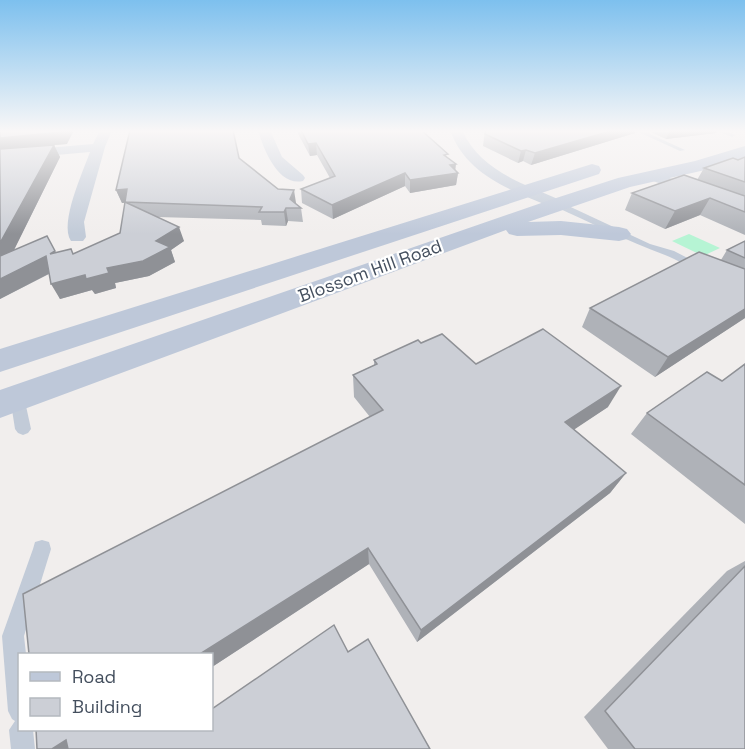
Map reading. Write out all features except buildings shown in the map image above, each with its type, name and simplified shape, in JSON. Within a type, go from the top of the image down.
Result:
[{"type":"main road","name":"Blossom Hill Road","points":[[0,361],[525,190],[613,165]]},
{"type":"main road","name":"Blossom Hill Road","points":[[13,410],[652,166],[664,165]]},
{"type":"main road","points":[[488,229],[561,228],[619,234]]},
{"type":"street","points":[[77,237],[75,222],[92,165]]},
{"type":"street","points":[[281,165],[298,178]]},
{"type":"street","points":[[481,165],[525,190],[557,204]]},
{"type":"street","points":[[652,166],[745,211]]},
{"type":"lane","points":[[557,204],[619,234],[670,253],[713,273]]},
{"type":"lane","points":[[18,690],[13,636],[42,549]]},
{"type":"lane","points":[[21,731],[23,749]]},
{"type":"green space","points":[[689,234],[720,248],[703,256],[672,241]]}]
